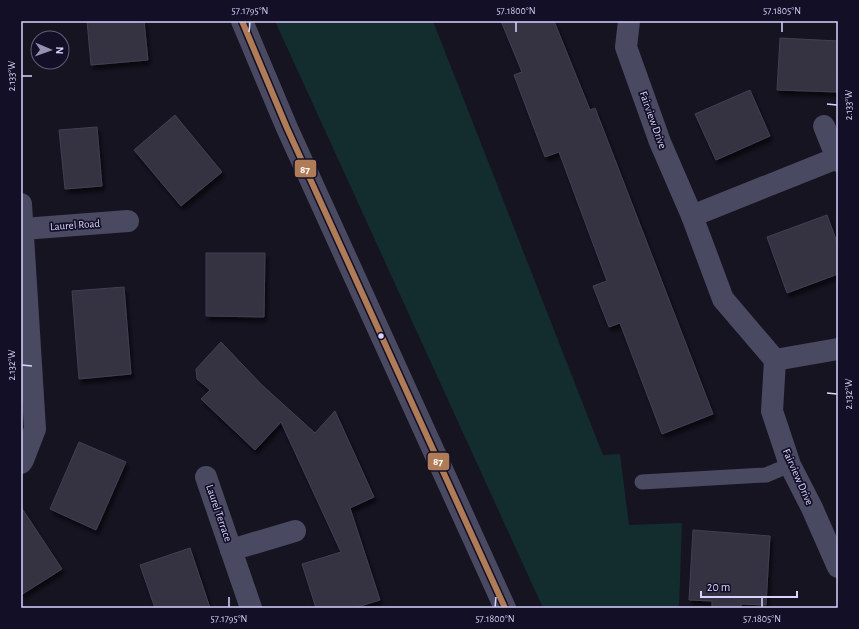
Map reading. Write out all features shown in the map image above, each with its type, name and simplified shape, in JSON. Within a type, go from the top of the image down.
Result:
[{"type":"street","points":[[242,21],[287,128],[505,608]]},
{"type":"street","name":"Fairview Drive","points":[[629,21],[626,47],[660,142],[692,216],[723,299],[775,360],[772,411],[790,465],[812,508],[838,567]]},
{"type":"street","points":[[692,216],[837,160],[824,126]]},
{"type":"street","points":[[21,204],[35,429],[21,463]]},
{"type":"street","name":"Laurel Road","points":[[23,228],[128,221]]},
{"type":"street","points":[[775,360],[838,348]]},
{"type":"street","name":"Laurel Terrace","points":[[206,477],[251,608]]},
{"type":"street","name":"Laurel Terrace","points":[[231,550],[295,531]]},
{"type":"lane","points":[[642,482],[766,475],[790,465]]},
{"type":"green space","points":[[275,21],[433,21],[603,455],[620,454],[629,525],[682,523],[679,608],[543,608]]},
{"type":"building","points":[[87,21],[144,21],[148,60],[91,65]]},
{"type":"building","points":[[501,21],[554,21],[590,110],[595,108],[713,414],[662,434],[620,323],[609,327],[593,286],[607,281],[559,152],[545,157],[514,75],[522,72]]},
{"type":"building","points":[[780,38],[838,41],[837,92],[777,90]]},
{"type":"building","points":[[750,90],[770,136],[716,160],[695,114]]},
{"type":"building","points":[[175,115],[222,172],[181,206],[134,150]]},
{"type":"building","points":[[97,127],[102,186],[65,189],[59,130]]},
{"type":"building","points":[[827,215],[838,245],[838,274],[787,293],[767,237]]},
{"type":"building","points":[[206,253],[265,253],[264,317],[206,316]]},
{"type":"building","points":[[124,287],[131,374],[79,379],[72,291]]},
{"type":"building","points":[[221,342],[262,385],[315,433],[335,411],[374,497],[350,508],[380,600],[354,608],[316,608],[302,564],[341,552],[281,422],[255,450],[201,399],[210,390],[197,379],[196,369]]},
{"type":"building","points":[[79,442],[126,462],[96,530],[50,509]]},
{"type":"building","points":[[21,507],[62,569],[21,595]]},
{"type":"building","points":[[693,530],[770,536],[766,605],[741,604],[741,608],[712,608],[712,601],[689,600]]},
{"type":"building","points":[[190,548],[210,608],[155,608],[140,565]]},
{"type":"transit line","name":"87","points":[[242,21],[287,128],[505,608]]}]
